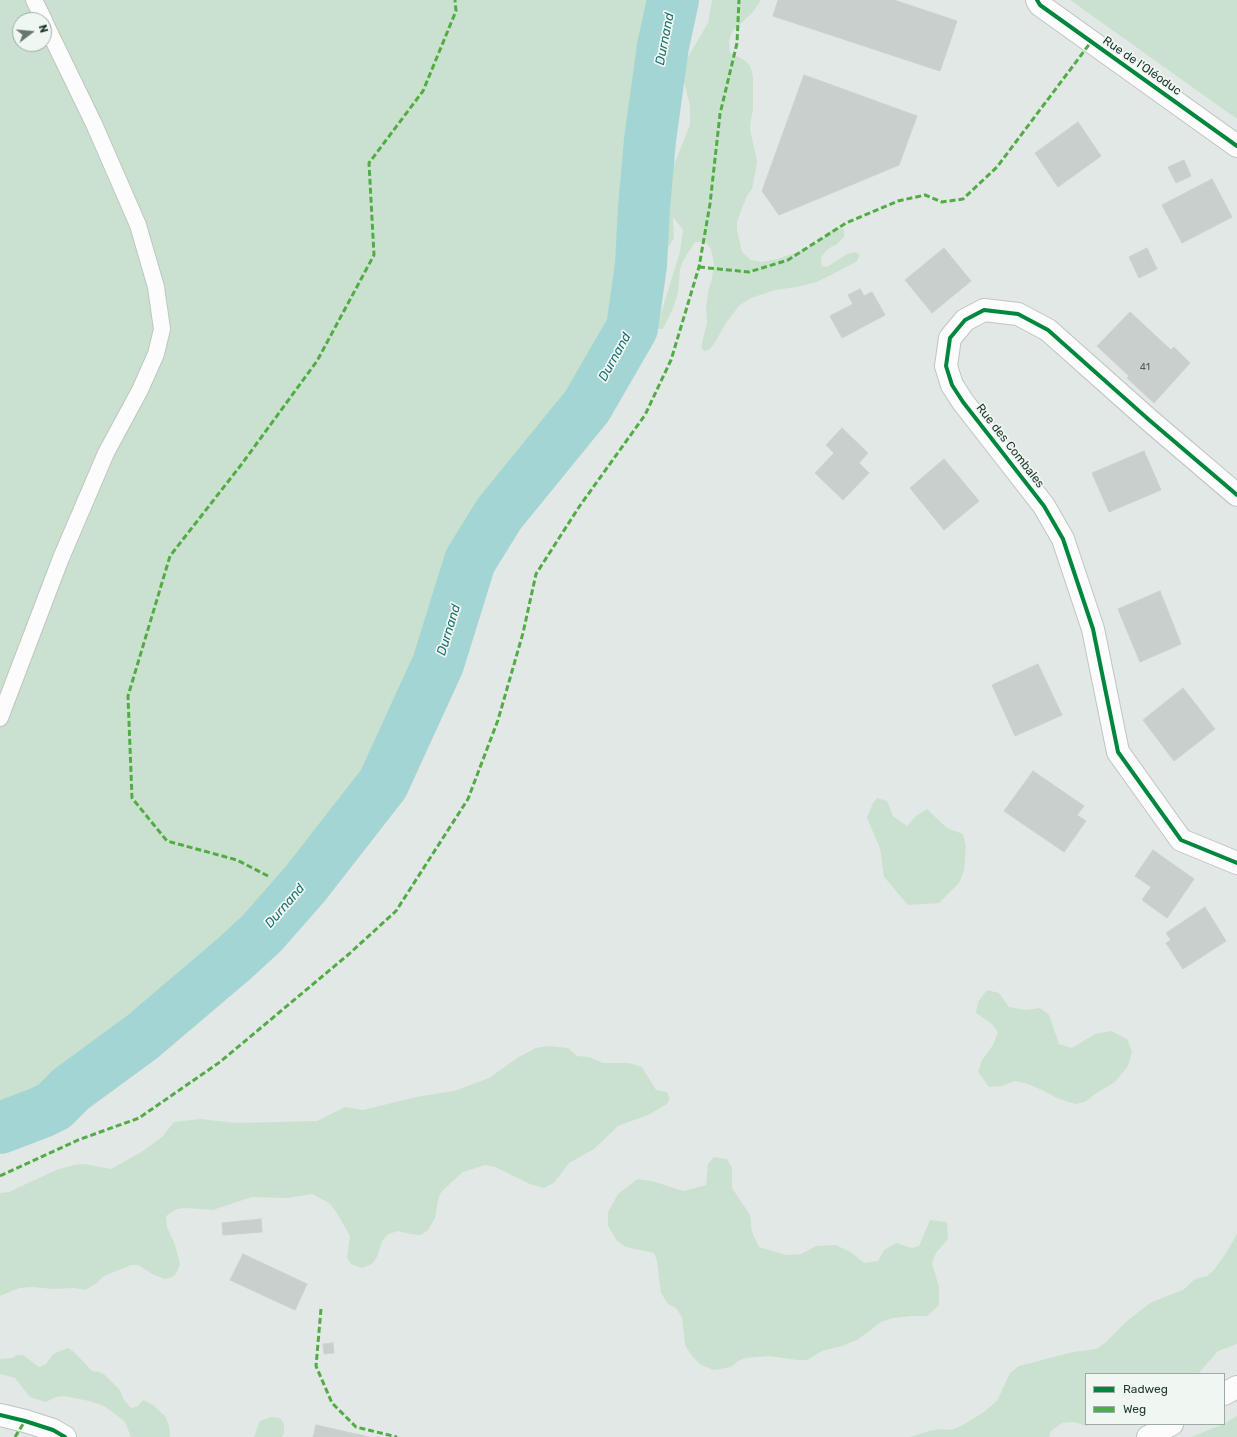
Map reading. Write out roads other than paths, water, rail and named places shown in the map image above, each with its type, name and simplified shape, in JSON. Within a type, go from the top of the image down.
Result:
[{"type":"street","name":"Rue de l'Oléoduc","points":[[1038,0],[1040,5],[1237,146]]},
{"type":"street","name":"Rue des Combales","points":[[1237,495],[1148,419],[1048,330],[1018,314],[984,310],[965,320],[950,338],[946,366],[952,385],[962,402],[1044,506],[1063,539],[1093,629],[1118,752],[1181,840],[1237,863]]},
{"type":"street","points":[[1225,1393],[1237,1387]]},
{"type":"street","points":[[0,1415],[53,1430],[65,1437]]},
{"type":"street","points":[[1148,1437],[1170,1425]]},
{"type":"lane","points":[[34,0],[40,12]]},
{"type":"lane","points":[[0,718],[61,558],[106,454],[140,390],[156,354],[162,329],[156,286],[138,225],[94,124],[52,37]]},
{"type":"waterway","name":"Durnand","points":[[0,1128],[54,1106],[71,1089],[142,1037],[235,958],[262,933],[305,884],[383,784],[438,664],[470,561],[499,514],[587,406],[632,328],[641,265],[650,140],[663,46],[673,0]]}]
